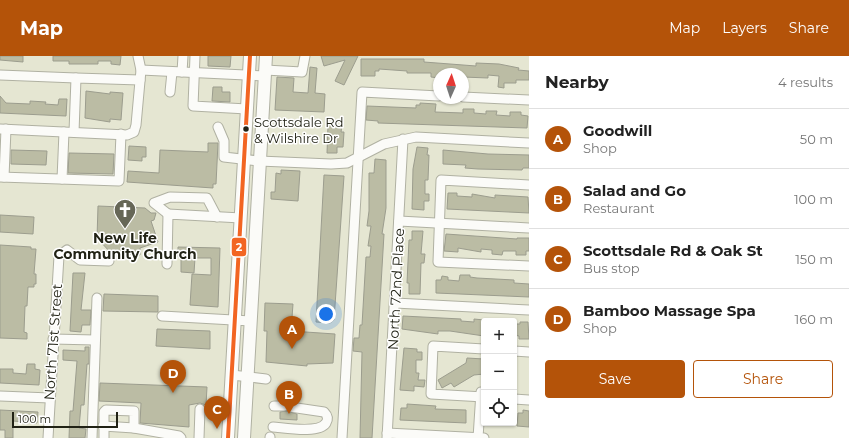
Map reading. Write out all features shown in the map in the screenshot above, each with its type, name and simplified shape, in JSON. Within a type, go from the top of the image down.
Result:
[{"type":"main road","points":[[228,438],[250,56]]},
{"type":"main road","points":[[244,438],[266,56]]},
{"type":"street","points":[[121,134],[119,181],[2,177],[3,129],[121,134],[134,132],[141,70],[138,56]]},
{"type":"street","points":[[182,72],[183,56]]},
{"type":"street","points":[[195,56],[193,106],[247,109]]},
{"type":"street","points":[[141,70],[249,75],[302,72],[305,56]]},
{"type":"street","points":[[170,92],[172,72]]},
{"type":"street","points":[[0,75],[140,80]]},
{"type":"street","points":[[74,132],[76,78]]},
{"type":"street","points":[[342,438],[362,92],[433,96]]},
{"type":"street","points":[[469,97],[529,100]]},
{"type":"street","points":[[218,127],[224,141],[224,157],[244,158],[260,161],[331,164],[347,163],[358,159],[384,144],[416,137],[529,143]]},
{"type":"street","points":[[62,179],[64,132]]},
{"type":"street","name":"North 72nd Place","points":[[387,435],[403,139]]},
{"type":"street","points":[[529,185],[442,180],[438,262],[529,266]]},
{"type":"street","points":[[217,216],[207,198],[170,196],[154,203],[168,214],[241,218]]},
{"type":"street","points":[[166,264],[168,214]]},
{"type":"street","points":[[399,221],[529,228]]},
{"type":"street","name":"North 71st Street","points":[[48,438],[59,256],[67,250],[80,260],[109,261]]},
{"type":"street","points":[[92,438],[97,298]]},
{"type":"street","points":[[395,303],[529,310]]},
{"type":"street","points":[[162,316],[251,321]]},
{"type":"street","points":[[53,339],[96,340]]},
{"type":"street","points":[[481,349],[433,346],[431,394],[481,395]]},
{"type":"street","points":[[517,351],[529,352]]},
{"type":"street","points":[[232,375],[266,379]]},
{"type":"street","points":[[0,396],[50,398]]},
{"type":"street","points":[[517,399],[529,400]]},
{"type":"street","points":[[273,425],[316,430],[321,428],[328,420],[327,415],[320,411],[274,406]]},
{"type":"street","points":[[478,438],[481,406]]},
{"type":"street","points":[[199,438],[200,409]]},
{"type":"street","points":[[104,438],[106,410],[134,411],[134,428]]},
{"type":"street","points":[[104,426],[134,428],[179,436],[181,438]]},
{"type":"street","points":[[387,435],[484,438]]},
{"type":"building","points":[[0,56],[23,56],[23,62],[0,60]]},
{"type":"building","points":[[53,56],[121,56],[120,65],[111,64],[111,61],[98,61],[98,64],[69,64],[69,61],[53,61]]},
{"type":"building","points":[[208,56],[231,56],[230,67],[208,66]]},
{"type":"building","points":[[321,56],[358,56],[344,85],[335,81],[345,60],[324,66]]},
{"type":"building","points":[[361,59],[424,59],[424,62],[476,66],[476,63],[499,64],[519,68],[518,70],[529,71],[529,80],[516,80],[516,83],[504,83],[504,88],[498,87],[499,76],[488,75],[488,78],[469,77],[469,68],[433,68],[433,77],[431,77],[431,73],[407,73],[407,71],[379,69],[379,71],[375,71],[375,76],[361,76]]},
{"type":"building","points":[[310,67],[317,68],[315,93],[325,94],[324,112],[275,110],[277,77],[294,78],[293,92],[308,93]]},
{"type":"building","points":[[213,87],[222,87],[222,92],[230,92],[230,102],[212,101]]},
{"type":"building","points":[[86,91],[110,94],[110,92],[123,93],[121,120],[110,119],[110,122],[85,118]]},
{"type":"building","points":[[0,96],[6,103],[30,104],[30,101],[46,102],[45,104],[58,105],[59,99],[67,99],[66,116],[0,113]]},
{"type":"building","points":[[420,103],[436,104],[435,112],[463,113],[463,109],[474,109],[474,113],[486,114],[486,111],[497,111],[496,115],[510,116],[510,112],[521,112],[521,115],[528,116],[527,128],[378,123],[378,121],[366,120],[367,106],[416,108],[416,105],[420,105]]},
{"type":"building","points":[[328,125],[342,126],[341,132],[344,132],[343,147],[337,147],[337,153],[327,153]]},
{"type":"building","points":[[208,143],[218,143],[216,184],[213,184],[213,188],[127,182],[128,171],[159,173],[160,150],[208,152]]},
{"type":"building","points":[[129,146],[146,147],[146,157],[142,157],[142,161],[128,160]]},
{"type":"building","points":[[417,147],[428,148],[427,155],[429,155],[428,180],[425,180],[425,194],[429,194],[429,201],[424,201],[424,210],[412,209],[413,169]]},
{"type":"building","points":[[11,150],[47,151],[46,165],[11,164]]},
{"type":"building","points":[[443,150],[488,154],[529,155],[529,168],[523,168],[522,170],[478,169],[465,168],[466,165],[443,164]]},
{"type":"building","points":[[69,153],[114,154],[113,174],[68,173]]},
{"type":"building","points":[[375,159],[386,160],[386,208],[382,234],[384,234],[372,438],[360,438],[362,352],[353,351],[354,338],[359,338],[360,325],[362,325],[366,257],[370,257],[371,246],[368,246],[371,226],[367,226],[369,211],[369,173],[374,173]]},
{"type":"building","points":[[281,170],[300,171],[298,201],[271,199],[271,192],[275,192],[276,173],[281,174]]},
{"type":"building","points":[[324,175],[344,176],[334,320],[330,323],[316,322]]},
{"type":"building","points":[[448,193],[457,193],[457,196],[472,197],[472,194],[495,198],[495,195],[528,197],[529,213],[447,209]]},
{"type":"building","name":"New Life Community Church","points":[[98,206],[145,208],[151,213],[156,213],[154,220],[151,221],[158,242],[140,248],[140,255],[111,253],[97,238]]},
{"type":"building","points":[[0,215],[34,217],[33,234],[0,232]]},
{"type":"building","points":[[412,231],[423,231],[421,254],[425,254],[424,263],[421,263],[420,294],[409,294],[409,283],[407,283],[409,240],[412,240]]},
{"type":"building","points":[[446,234],[517,239],[529,238],[529,251],[526,251],[526,255],[516,255],[516,251],[503,251],[502,255],[492,254],[492,250],[481,249],[481,252],[458,248],[458,252],[444,251]]},
{"type":"building","points":[[0,245],[31,247],[31,249],[36,249],[34,274],[36,274],[36,284],[34,284],[34,287],[28,287],[27,306],[25,306],[24,332],[27,333],[27,339],[0,338]]},
{"type":"building","points":[[178,247],[220,248],[218,307],[190,305],[192,274],[211,275],[211,258],[195,258],[194,273],[181,272],[181,257],[178,257]]},
{"type":"building","points":[[73,273],[85,273],[81,310],[91,310],[90,325],[82,325],[81,332],[70,331]]},
{"type":"building","points":[[460,275],[470,275],[470,277],[477,278],[514,280],[514,283],[529,284],[529,297],[436,293],[436,280],[441,280],[442,276],[448,277],[448,280],[459,281]]},
{"type":"building","points":[[104,294],[158,296],[158,312],[103,311]]},
{"type":"building","points":[[265,303],[293,304],[291,331],[335,334],[333,363],[307,364],[307,366],[266,362],[267,331],[264,331]]},
{"type":"building","points":[[403,316],[461,319],[461,321],[474,322],[474,319],[481,320],[481,336],[450,331],[438,331],[438,334],[402,329]]},
{"type":"building","points":[[520,322],[528,322],[529,339],[519,339],[519,336],[517,336],[517,324],[520,324]]},
{"type":"building","points":[[157,329],[210,331],[210,349],[156,346]]},
{"type":"building","points":[[85,347],[89,347],[89,364],[87,364],[84,405],[81,405],[79,428],[86,429],[85,438],[69,438],[70,411],[73,411],[77,361],[63,360],[63,350],[85,351]]},
{"type":"building","points":[[404,348],[417,349],[417,352],[422,352],[422,360],[416,360],[416,373],[419,373],[418,380],[425,380],[424,387],[414,386],[414,391],[400,390]]},
{"type":"building","points":[[467,358],[481,359],[481,374],[474,375],[454,387],[451,383],[442,388],[438,380],[466,363]]},
{"type":"building","points":[[27,364],[35,364],[35,369],[40,370],[39,385],[0,383],[0,369],[13,369],[13,373],[26,374]]},
{"type":"building","points":[[100,383],[207,387],[206,405],[200,403],[189,405],[189,427],[140,423],[141,403],[99,401]]},
{"type":"building","points":[[407,404],[436,406],[435,409],[466,410],[466,423],[400,420],[401,408],[407,408]]},
{"type":"building","points":[[0,410],[38,412],[37,423],[13,421],[13,438],[5,438],[5,430],[0,430]]},
{"type":"building","points":[[523,410],[529,411],[529,427],[517,426],[518,413],[523,413]]},
{"type":"building","points":[[286,411],[297,414],[297,420],[280,419],[280,412]]},
{"type":"transit line","name":"2","points":[[228,438],[250,56]]},
{"type":"place","name":"Scottsdale Rd & Wilshire Dr","points":[[246,129]]},
{"type":"place","name":"New Life Community Church","points":[[125,230]]},
{"type":"place","name":"Goodwill","points":[[292,349]]},
{"type":"place","name":"Bamboo Massage Spa","points":[[173,393]]},
{"type":"place","name":"Salad and Go","points":[[289,414]]},
{"type":"place","name":"Scottsdale Rd & Oak St","points":[[217,429]]}]
